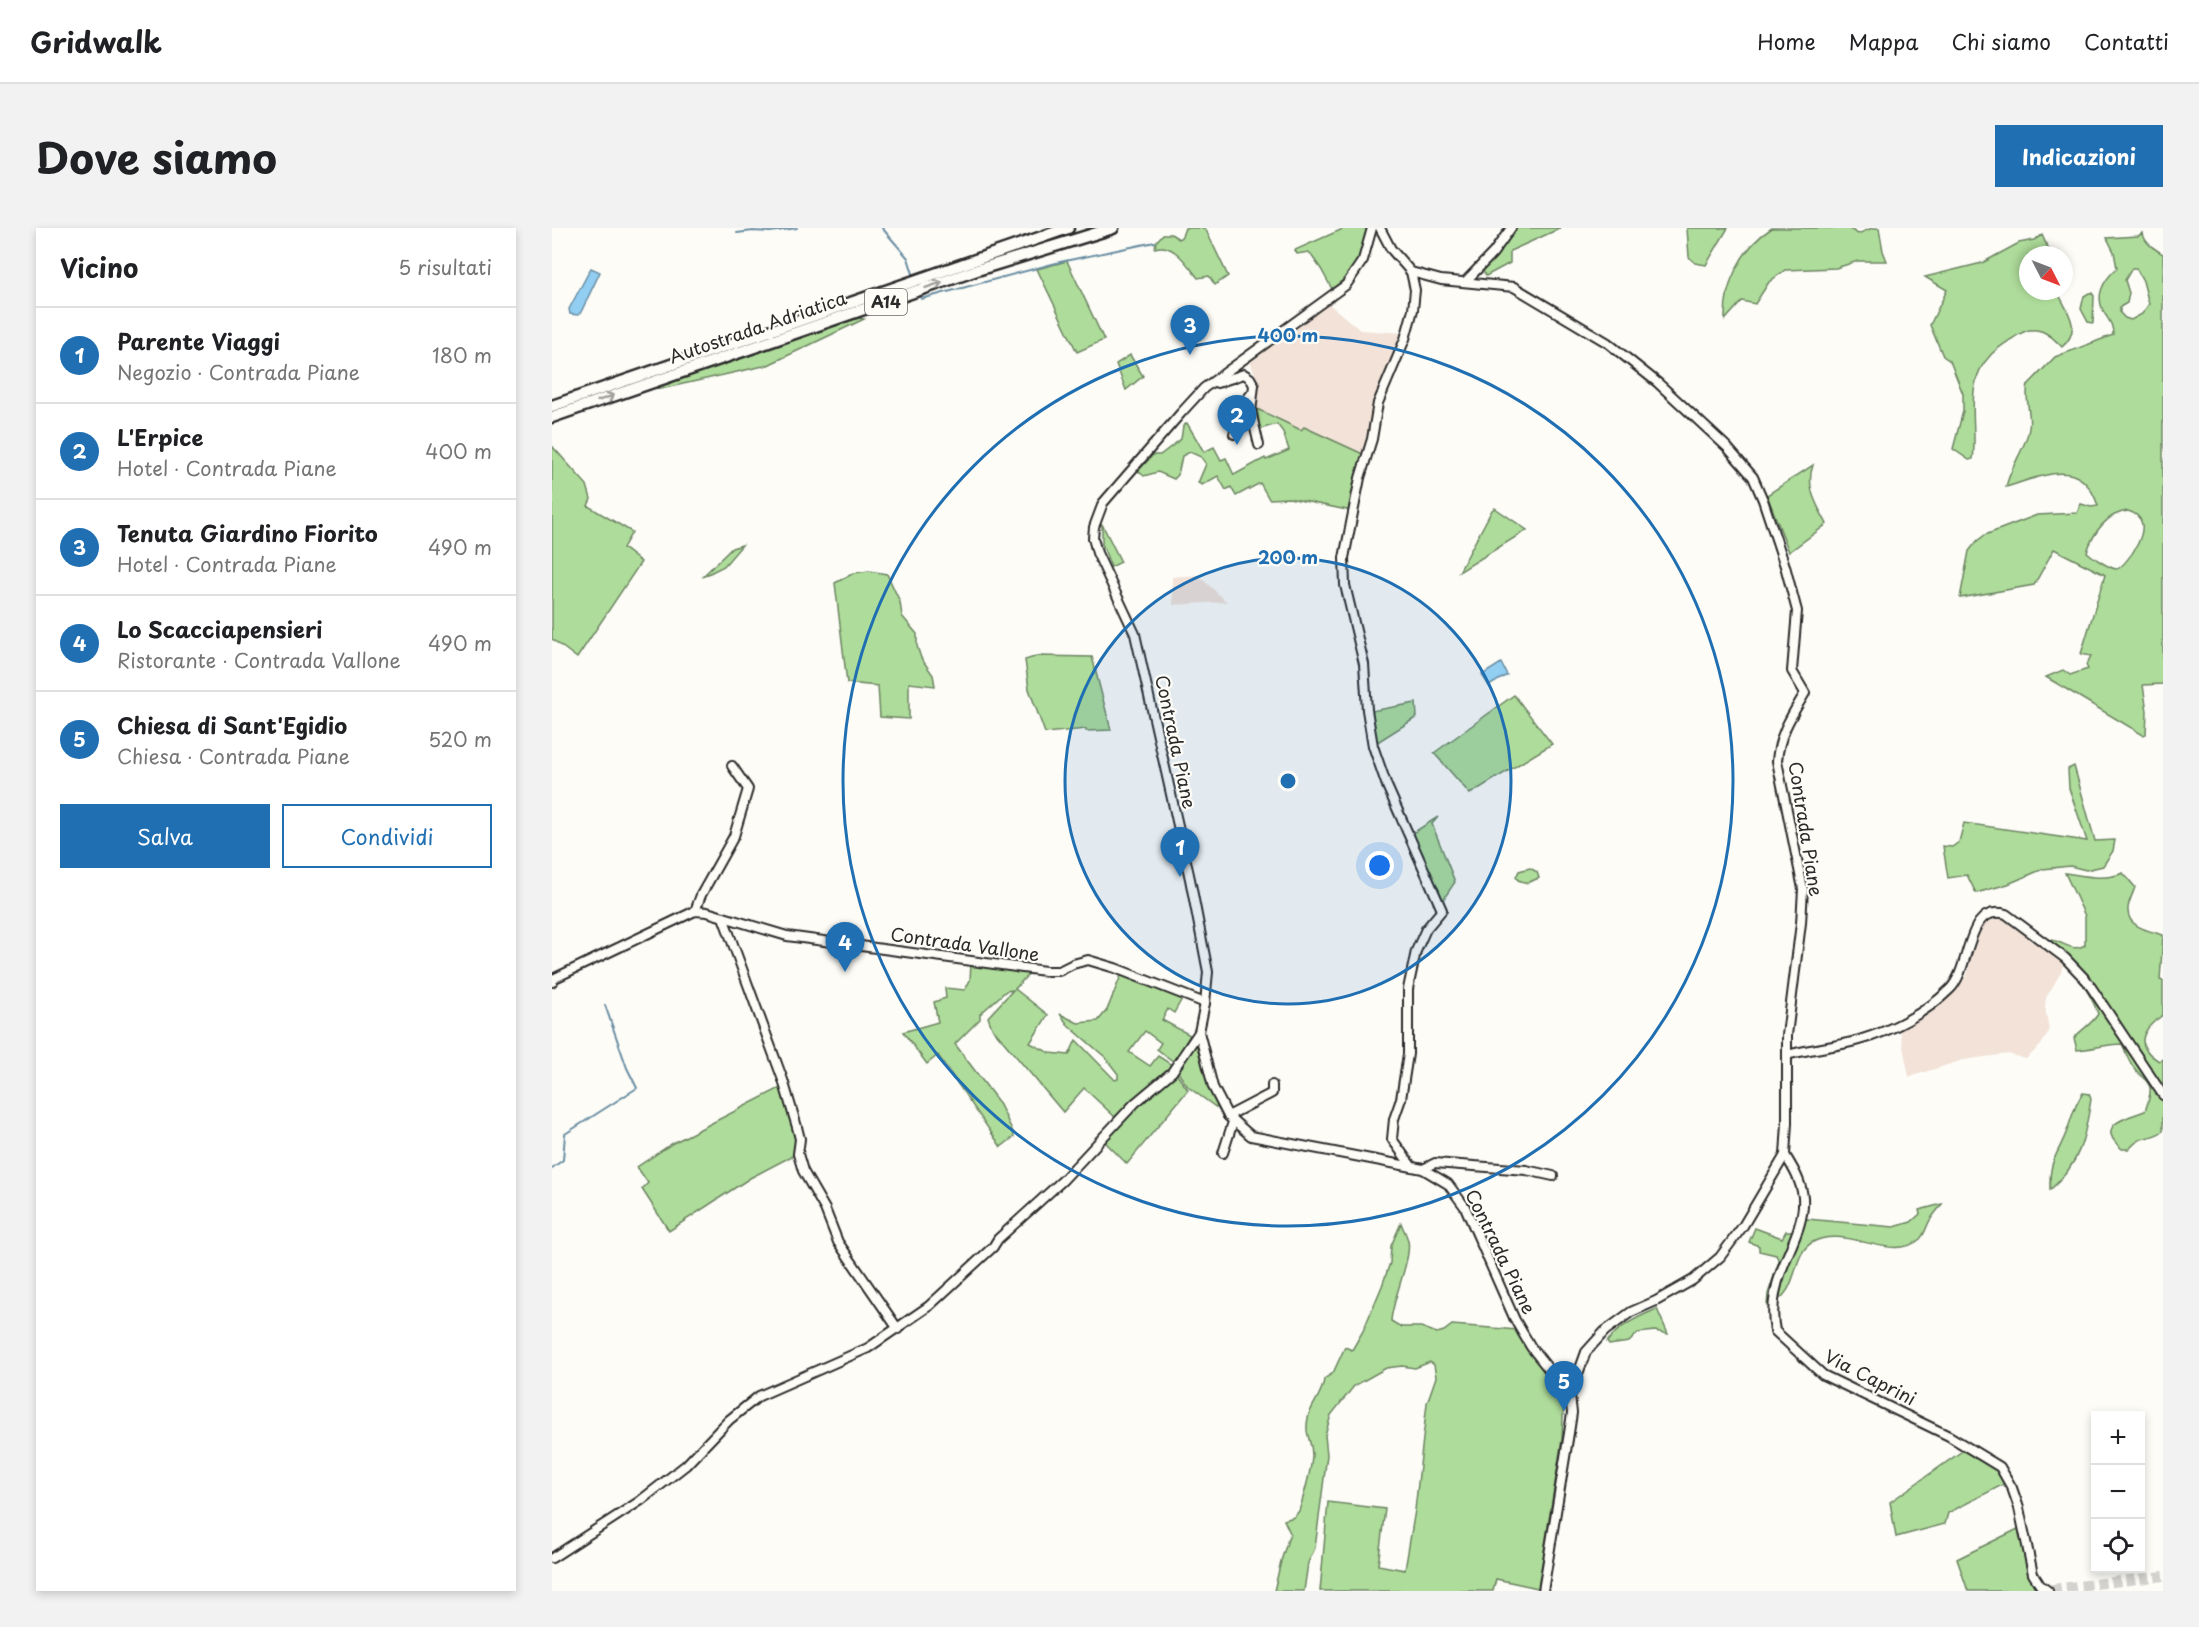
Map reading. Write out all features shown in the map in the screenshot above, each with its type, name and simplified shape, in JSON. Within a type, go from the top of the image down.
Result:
[{"type":"highway","name":"Autostrada Adriatica","points":[[552,417],[659,375],[1068,228]]},
{"type":"highway","name":"Autostrada Adriatica","points":[[552,406],[659,375],[977,270],[1113,228]]},
{"type":"street","name":"Contrada Piane","points":[[1372,228],[1363,260],[1346,285],[1204,388],[1103,503],[1094,527],[1093,538],[1097,553],[1136,634],[1208,972],[1199,1032],[1213,1087],[1230,1119],[1251,1136],[1287,1145],[1424,1169],[1448,1184],[1465,1207],[1515,1320],[1531,1347],[1570,1396]]},
{"type":"street","points":[[1380,228],[1391,249],[1411,272],[1414,290],[1413,310],[1405,339],[1378,404],[1344,558],[1345,585],[1364,664],[1367,710],[1373,746],[1387,786],[1442,910],[1426,929],[1416,951],[1408,989],[1408,1054],[1392,1139],[1412,1167]]},
{"type":"street","points":[[1466,281],[1511,228]]},
{"type":"street","name":"Contrada Piane","points":[[1411,272],[1441,280],[1514,287],[1608,343],[1658,383],[1726,447],[1753,477],[1785,566],[1797,611],[1792,671],[1805,693],[1783,732],[1778,745],[1777,761],[1803,890],[1790,1004],[1785,1155],[1743,1226],[1720,1257],[1693,1280],[1631,1312],[1605,1331],[1586,1352],[1570,1396],[1572,1413],[1543,1591]]},
{"type":"street","points":[[1204,388],[1233,376],[1244,374],[1250,378],[1254,385],[1251,412],[1259,445]]},
{"type":"street","points":[[1234,434],[1244,403],[1252,393]]},
{"type":"street","points":[[552,982],[555,978],[695,911],[701,895],[734,836],[748,789],[732,766]]},
{"type":"street","name":"Contrada Vallone","points":[[695,911],[707,912],[787,936],[1045,971],[1059,971],[1088,960],[1205,1003]]},
{"type":"street","points":[[1787,1055],[1861,1040],[1900,1023],[1930,1006],[1959,979],[1976,925],[1985,915],[1995,911],[2006,914],[2065,958],[2087,981],[2163,1095]]},
{"type":"street","points":[[723,917],[783,1080],[800,1139],[798,1154],[802,1171],[825,1209],[838,1242],[898,1329]]},
{"type":"street","points":[[552,1558],[640,1501],[686,1465],[729,1420],[759,1396],[868,1348],[929,1306],[1063,1180],[1135,1103],[1172,1072],[1199,1032]]},
{"type":"street","points":[[1223,1153],[1230,1119],[1272,1093],[1272,1084]]},
{"type":"street","name":"Via Caprini","points":[[1785,1155],[1794,1170],[1803,1199],[1802,1214],[1780,1274],[1773,1302],[1775,1331],[1823,1375],[1949,1436],[2000,1467],[2012,1488],[2019,1509],[2033,1574],[2040,1585],[2048,1591]]},
{"type":"street","points":[[1424,1169],[1435,1163],[1526,1170],[1553,1176]]},
{"type":"shaded area","points":[[1329,304],[1360,330],[1404,333],[1365,455],[1304,427],[1301,430],[1257,409],[1259,385],[1250,361]]},
{"type":"shaded area","points":[[1198,575],[1227,602],[1173,605],[1172,577]]},
{"type":"shaded area","points":[[1987,917],[2005,918],[2062,959],[2061,972],[2046,998],[2049,1031],[2041,1045],[2026,1059],[2008,1054],[1963,1060],[1909,1077],[1899,1026],[1934,1007],[1962,983],[1968,973],[1972,946],[1980,925]]},
{"type":"green space","points":[[1185,228],[1205,228],[1228,276],[1215,285],[1209,276],[1198,278],[1174,251],[1162,247],[1155,248],[1156,242],[1163,234],[1171,234],[1179,239]]},
{"type":"green space","points":[[1345,228],[1368,228],[1367,237],[1357,263],[1332,289],[1309,252],[1297,254],[1295,250]]},
{"type":"green space","points":[[1514,228],[1561,228],[1510,251],[1510,263],[1486,276],[1481,268]]},
{"type":"green space","points":[[1687,228],[1728,228],[1706,265],[1695,263],[1689,257]]},
{"type":"green space","points":[[1772,228],[1848,228],[1858,234],[1872,228],[1879,228],[1887,261],[1858,261],[1836,268],[1785,270],[1769,282],[1755,304],[1742,301],[1725,320],[1725,307],[1736,268],[1751,246]]},
{"type":"green space","points":[[2143,233],[2148,243],[2163,254],[2163,684],[2143,685],[2147,711],[2146,734],[2143,735],[2046,677],[2063,670],[2070,675],[2088,669],[2086,665],[2091,656],[2081,654],[2105,575],[2054,549],[2034,585],[1960,598],[1969,551],[1985,535],[2037,515],[2077,513],[2081,504],[2091,507],[2098,506],[2091,490],[2082,480],[2072,475],[2060,473],[2047,475],[2006,487],[2028,435],[2030,417],[2028,385],[2055,357],[2113,335],[2112,326],[2100,301],[2104,284],[2117,268],[2114,252],[2107,238],[2138,236]],"holes":[[[2132,268],[2136,268],[2143,281],[2149,304],[2142,314],[2131,320],[2120,313],[2120,307],[2127,303],[2129,293],[2125,280]],[[2128,511],[2138,516],[2142,524],[2141,534],[2138,544],[2126,562],[2116,569],[2087,552],[2102,525],[2114,516]]]},
{"type":"green space","points":[[2042,235],[2047,246],[2019,246],[2019,300],[2062,300],[2071,320],[2071,333],[2062,347],[2042,331],[2025,331],[1989,357],[1976,380],[1973,406],[1973,459],[1969,460],[1953,449],[1963,411],[1963,394],[1950,361],[1943,356],[1930,325],[1947,290],[1925,277],[1982,263],[2019,243],[2034,240]]},
{"type":"green space","points":[[1067,261],[1104,340],[1077,352],[1037,269]]},
{"type":"green space","points":[[2089,293],[2094,296],[2093,323],[2088,322],[2081,309],[2084,296]]},
{"type":"green space","points":[[858,318],[864,319],[768,365],[661,389],[653,388]]},
{"type":"green space","points":[[1130,355],[1143,376],[1126,390],[1116,364]]},
{"type":"green space","points":[[1257,409],[1301,430],[1304,427],[1365,455],[1352,511],[1289,498],[1269,499],[1260,483],[1236,496],[1231,487],[1226,490],[1218,476],[1202,485],[1198,483],[1206,464],[1201,457],[1190,452],[1182,456],[1178,475],[1174,479],[1158,472],[1144,476],[1138,471],[1153,455],[1160,455],[1181,439],[1183,426],[1187,423],[1204,452],[1214,447],[1221,460],[1226,458],[1234,475],[1265,458],[1266,460],[1289,450],[1283,432],[1277,424],[1260,429]]},
{"type":"green space","points":[[552,446],[587,485],[591,499],[588,506],[632,532],[623,548],[641,562],[577,658],[552,639]]},
{"type":"green space","points":[[1813,465],[1811,489],[1827,524],[1789,552],[1767,495]]},
{"type":"green space","points":[[1495,508],[1527,530],[1459,572],[1492,510]]},
{"type":"green space","points":[[1102,524],[1121,562],[1111,567],[1102,544]]},
{"type":"green space","points":[[742,545],[724,566],[702,577],[732,548]]},
{"type":"green space","points":[[869,571],[887,574],[900,602],[902,616],[917,634],[917,646],[921,658],[933,675],[935,686],[909,683],[909,719],[880,717],[878,686],[847,683],[835,583],[854,573]]},
{"type":"green space","points":[[1038,656],[1092,657],[1111,730],[1086,731],[1086,729],[1045,733],[1029,689],[1025,660]]},
{"type":"green space","points":[[1514,695],[1552,744],[1470,794],[1434,753]]},
{"type":"green space","points":[[1416,703],[1417,717],[1376,743],[1371,711]]},
{"type":"green space","points":[[2074,766],[2095,841],[2115,840],[2113,851],[2103,866],[2086,870],[2070,866],[2043,869],[2008,884],[1976,893],[1967,875],[1948,878],[1943,846],[1952,847],[1959,842],[1964,823],[2087,841],[2069,788],[2068,769]]},
{"type":"green space","points":[[1438,817],[1432,824],[1455,882],[1441,903],[1411,834]]},
{"type":"green space","points":[[1530,868],[1537,872],[1539,878],[1527,883],[1518,880],[1516,877],[1519,871]]},
{"type":"green space","points":[[2065,873],[2102,877],[2123,873],[2135,887],[2128,906],[2131,921],[2140,928],[2163,935],[2160,980],[2163,981],[2163,1015],[2146,1031],[2143,1043],[2151,1055],[2159,1061],[2163,1059],[2163,1131],[2138,1141],[2129,1149],[2122,1149],[2114,1141],[2111,1134],[2112,1128],[2122,1120],[2145,1111],[2150,1086],[2135,1070],[2122,1044],[2077,1050],[2074,1038],[2098,1014],[2082,984],[2044,939],[2055,940],[2074,948],[2085,945],[2085,916]]},
{"type":"green space","points":[[971,963],[1031,971],[1015,989],[1048,1015],[1030,1043],[1050,1053],[1069,1055],[1076,1040],[1115,1080],[1118,1079],[1118,1074],[1105,1057],[1068,1025],[1060,1014],[1078,1023],[1098,1021],[1107,1010],[1122,973],[1183,997],[1174,1013],[1168,1009],[1162,1020],[1190,1035],[1174,1062],[1157,1049],[1161,1043],[1145,1031],[1129,1052],[1150,1066],[1158,1056],[1172,1065],[1115,1117],[1084,1088],[1063,1112],[992,1028],[988,1017],[1013,990],[1006,991],[980,1014],[980,1019],[955,1044],[999,1103],[1013,1132],[1014,1137],[1001,1147],[938,1055],[927,1064],[903,1032],[938,1022],[934,1002],[946,998],[945,988],[965,990],[970,980]]},
{"type":"green space","points":[[1194,1043],[1199,1047],[1221,1111],[1188,1087],[1177,1071]]},
{"type":"green space","points":[[1175,1072],[1188,1090],[1127,1164],[1103,1140],[1131,1110]]},
{"type":"green space","points":[[784,1086],[798,1135],[796,1154],[750,1178],[669,1231],[642,1189],[648,1183],[637,1167],[673,1143]]},
{"type":"green space","points":[[2083,1093],[2089,1094],[2091,1099],[2080,1149],[2068,1170],[2050,1190],[2051,1170],[2055,1157]]},
{"type":"green space","points":[[1942,1204],[1930,1220],[1922,1237],[1909,1246],[1882,1246],[1839,1237],[1813,1242],[1801,1256],[1786,1293],[1767,1306],[1768,1294],[1779,1261],[1776,1255],[1759,1251],[1759,1246],[1749,1242],[1755,1228],[1782,1238],[1786,1231],[1793,1231],[1798,1221],[1807,1219],[1894,1227],[1911,1222],[1920,1214],[1919,1210]]},
{"type":"green space","points":[[1401,1223],[1407,1239],[1407,1258],[1391,1321],[1401,1327],[1421,1327],[1437,1333],[1452,1325],[1518,1330],[1564,1396],[1562,1439],[1538,1588],[1496,1579],[1493,1591],[1320,1591],[1328,1502],[1385,1509],[1378,1565],[1405,1570],[1415,1510],[1427,1403],[1436,1377],[1434,1365],[1430,1362],[1415,1368],[1402,1366],[1386,1368],[1354,1386],[1331,1415],[1325,1435],[1327,1455],[1315,1548],[1308,1563],[1304,1591],[1274,1591],[1290,1533],[1284,1520],[1294,1517],[1299,1511],[1311,1467],[1312,1450],[1307,1430],[1308,1418],[1322,1389],[1324,1379],[1333,1373],[1345,1347],[1352,1350],[1363,1331],[1382,1286],[1390,1263],[1391,1246]]},
{"type":"green space","points":[[1657,1309],[1668,1334],[1655,1331],[1638,1333],[1629,1342],[1609,1345],[1607,1342],[1623,1326]]},
{"type":"green space","points":[[1968,1444],[1992,1459],[2001,1468],[2008,1482],[1948,1513],[1945,1524],[1896,1537],[1890,1502],[1965,1449]]},
{"type":"green space","points":[[2022,1527],[2026,1560],[2036,1591],[1968,1591],[1957,1559]]},
{"type":"water","points":[[591,268],[600,272],[581,312],[578,315],[570,314],[569,309]]},
{"type":"water","points":[[1501,663],[1507,675],[1489,686],[1482,675]]},
{"type":"waterway","points":[[737,233],[797,228]]},
{"type":"waterway","points":[[882,228],[908,258],[914,277]]},
{"type":"waterway","points":[[920,294],[921,299],[1060,262],[1155,242]]},
{"type":"waterway","points":[[552,1168],[563,1160],[565,1134],[637,1088],[627,1068],[605,1005]]},
{"type":"tunnel","points":[[2036,1591],[2163,1576]]},
{"type":"place","name":"Tenuta Giardino Fiorito","points":[[1190,355]]},
{"type":"place","name":"L'Erpice","points":[[1237,445]]},
{"type":"place","name":"Parente Viaggi","points":[[1180,877]]},
{"type":"place","name":"Lo Scacciapensieri","points":[[845,972]]},
{"type":"place","name":"Chiesa di Sant'Egidio","points":[[1564,1411]]}]
